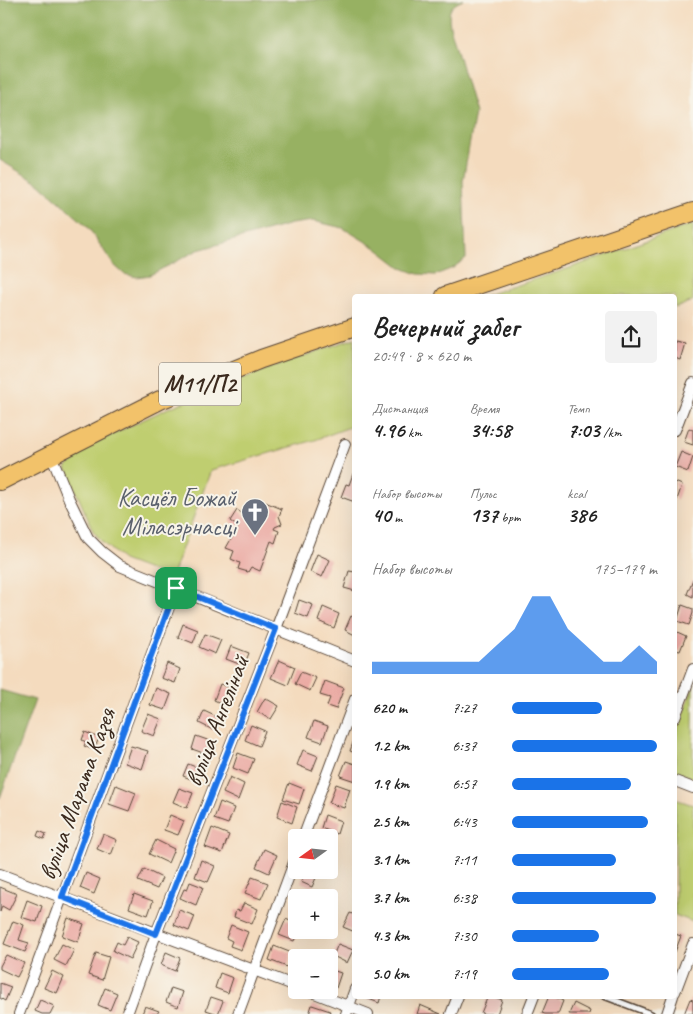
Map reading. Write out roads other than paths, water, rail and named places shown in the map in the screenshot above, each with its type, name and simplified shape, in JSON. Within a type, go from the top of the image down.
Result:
[{"type":"highway","points":[[452,294],[693,212]]},
{"type":"highway","name":"М11/П2","points":[[0,480],[160,400],[261,359],[352,328]]},
{"type":"street","points":[[677,425],[693,383]]},
{"type":"street","name":"вуліца Ангелінай","points":[[127,1014],[156,934],[276,629],[345,444]]},
{"type":"street","points":[[51,454],[88,538],[120,566],[352,660]]},
{"type":"street","name":"вуліца Марата Казея","points":[[19,1014],[176,588]]},
{"type":"street","points":[[677,712],[693,669]]},
{"type":"street","points":[[307,829],[352,707]]},
{"type":"street","points":[[677,782],[693,788]]},
{"type":"street","points":[[0,874],[288,983]]},
{"type":"street","points":[[238,1014],[288,878]]},
{"type":"street","points":[[677,987],[693,944]]},
{"type":"street","points":[[347,1010],[352,997]]},
{"type":"street","points":[[325,999],[347,1010],[368,1014]]},
{"type":"street","points":[[451,1014],[457,999]]},
{"type":"street","points":[[527,1014],[533,999]]},
{"type":"street","points":[[667,1014],[672,999]]},
{"type":"lane","points":[[612,999],[651,1014]]},
{"type":"place","name":"Касцёл Божай Міласэрнасці","points":[[255,536]]}]
